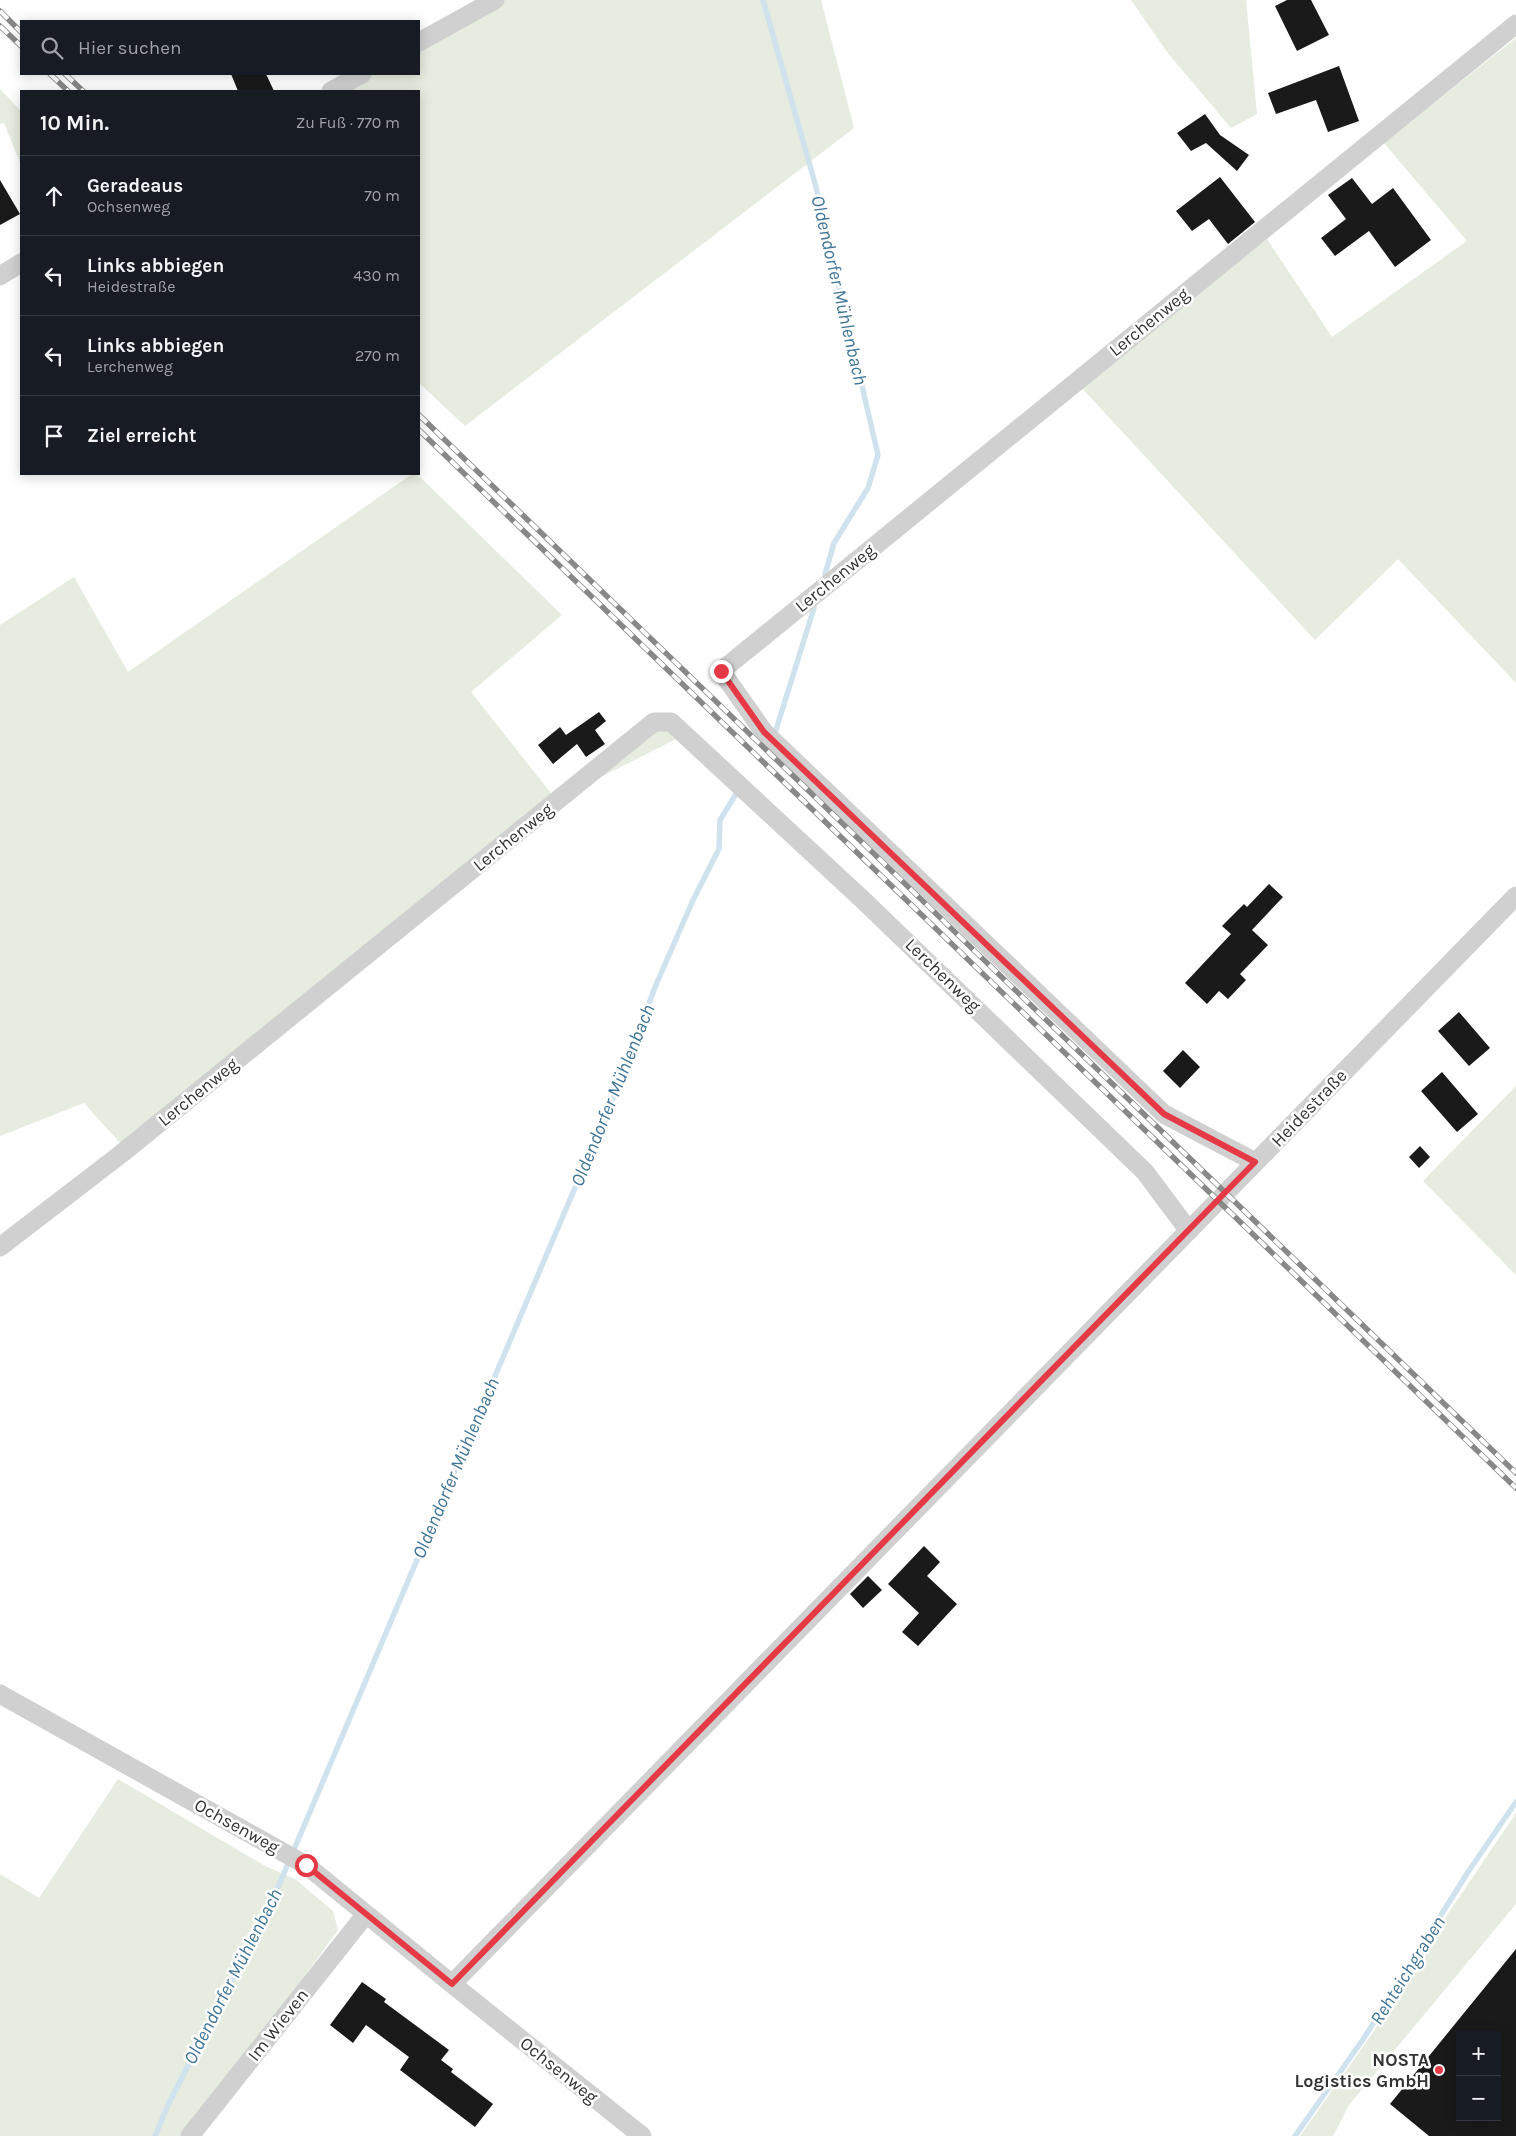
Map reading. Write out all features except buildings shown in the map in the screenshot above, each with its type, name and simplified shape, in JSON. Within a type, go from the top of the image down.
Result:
[{"type":"street","points":[[420,41],[495,0]]},
{"type":"street","name":"Lerchenweg","points":[[1255,1162],[1164,1114],[764,732],[721,671],[1516,24]]},
{"type":"street","points":[[333,90],[360,75]]},
{"type":"street","points":[[0,276],[20,264]]},
{"type":"street","name":"Lerchenweg","points":[[0,1247],[121,1154],[654,722],[671,722],[870,906],[1146,1172],[1189,1232]]},
{"type":"street","name":"Heidestraße","points":[[452,1984],[1516,896]]},
{"type":"street","name":"Ochsenweg","points":[[0,1694],[306,1865],[642,2136]]},
{"type":"street","name":"Im Wieven","points":[[190,2136],[366,1914]]},
{"type":"shaded area","points":[[495,0],[821,0],[854,128],[465,426],[420,384],[420,90],[333,90],[360,75],[420,75],[420,41]]},
{"type":"shaded area","points":[[1131,0],[1246,0],[1257,114],[1231,128],[1167,52]]},
{"type":"shaded area","points":[[1516,38],[1516,683],[1398,559],[1315,640],[1079,385],[1267,239],[1332,337],[1467,241],[1384,143]]},
{"type":"shaded area","points":[[0,89],[20,110],[20,163],[4,123],[0,124]]},
{"type":"shaded area","points":[[411,475],[418,475],[562,615],[471,692],[554,797],[121,1144],[84,1103],[0,1136],[0,625],[74,577],[128,672]]},
{"type":"shaded area","points":[[670,730],[680,737],[599,778],[656,731]]},
{"type":"shaded area","points":[[1516,1086],[1516,1275],[1423,1181]]},
{"type":"shaded area","points":[[118,1779],[265,1866],[295,1879],[333,1911],[338,1930],[188,2136],[0,2136],[0,1874],[39,1898]]},
{"type":"shaded area","points":[[1516,1813],[1516,1904],[1349,2105],[1333,2136],[1300,2136],[1374,2031],[1414,1964]]},
{"type":"waterway","name":"Oldendorfer Mühlenbach","points":[[763,0],[816,187],[878,455],[868,488],[834,543],[825,574]]},
{"type":"waterway","name":"Oldendorfer Mühlenbach","points":[[775,733],[814,608]]},
{"type":"waterway","name":"Oldendorfer Mühlenbach","points":[[155,2136],[169,2103],[273,1899],[625,1070],[655,987],[694,898],[719,849],[720,820],[736,794]]},
{"type":"waterway","name":"Rehteichgraben","points":[[1295,2136],[1364,2038],[1468,1872],[1516,1802]]},
{"type":"railway","points":[[0,11],[20,31]]},
{"type":"railway","points":[[0,26],[20,45]]},
{"type":"railway","points":[[51,75],[67,90]]},
{"type":"railway","points":[[66,75],[82,90]]},
{"type":"railway","points":[[420,416],[1516,1473]]},
{"type":"railway","points":[[420,431],[1516,1488]]},
{"type":"place","name":"NOSTA Logistics GmbH","points":[[1439,2070]]},
{"type":"route","points":[[306,1865],[452,1984],[1189,1232],[1255,1162],[1164,1114],[764,732],[721,671]]}]
